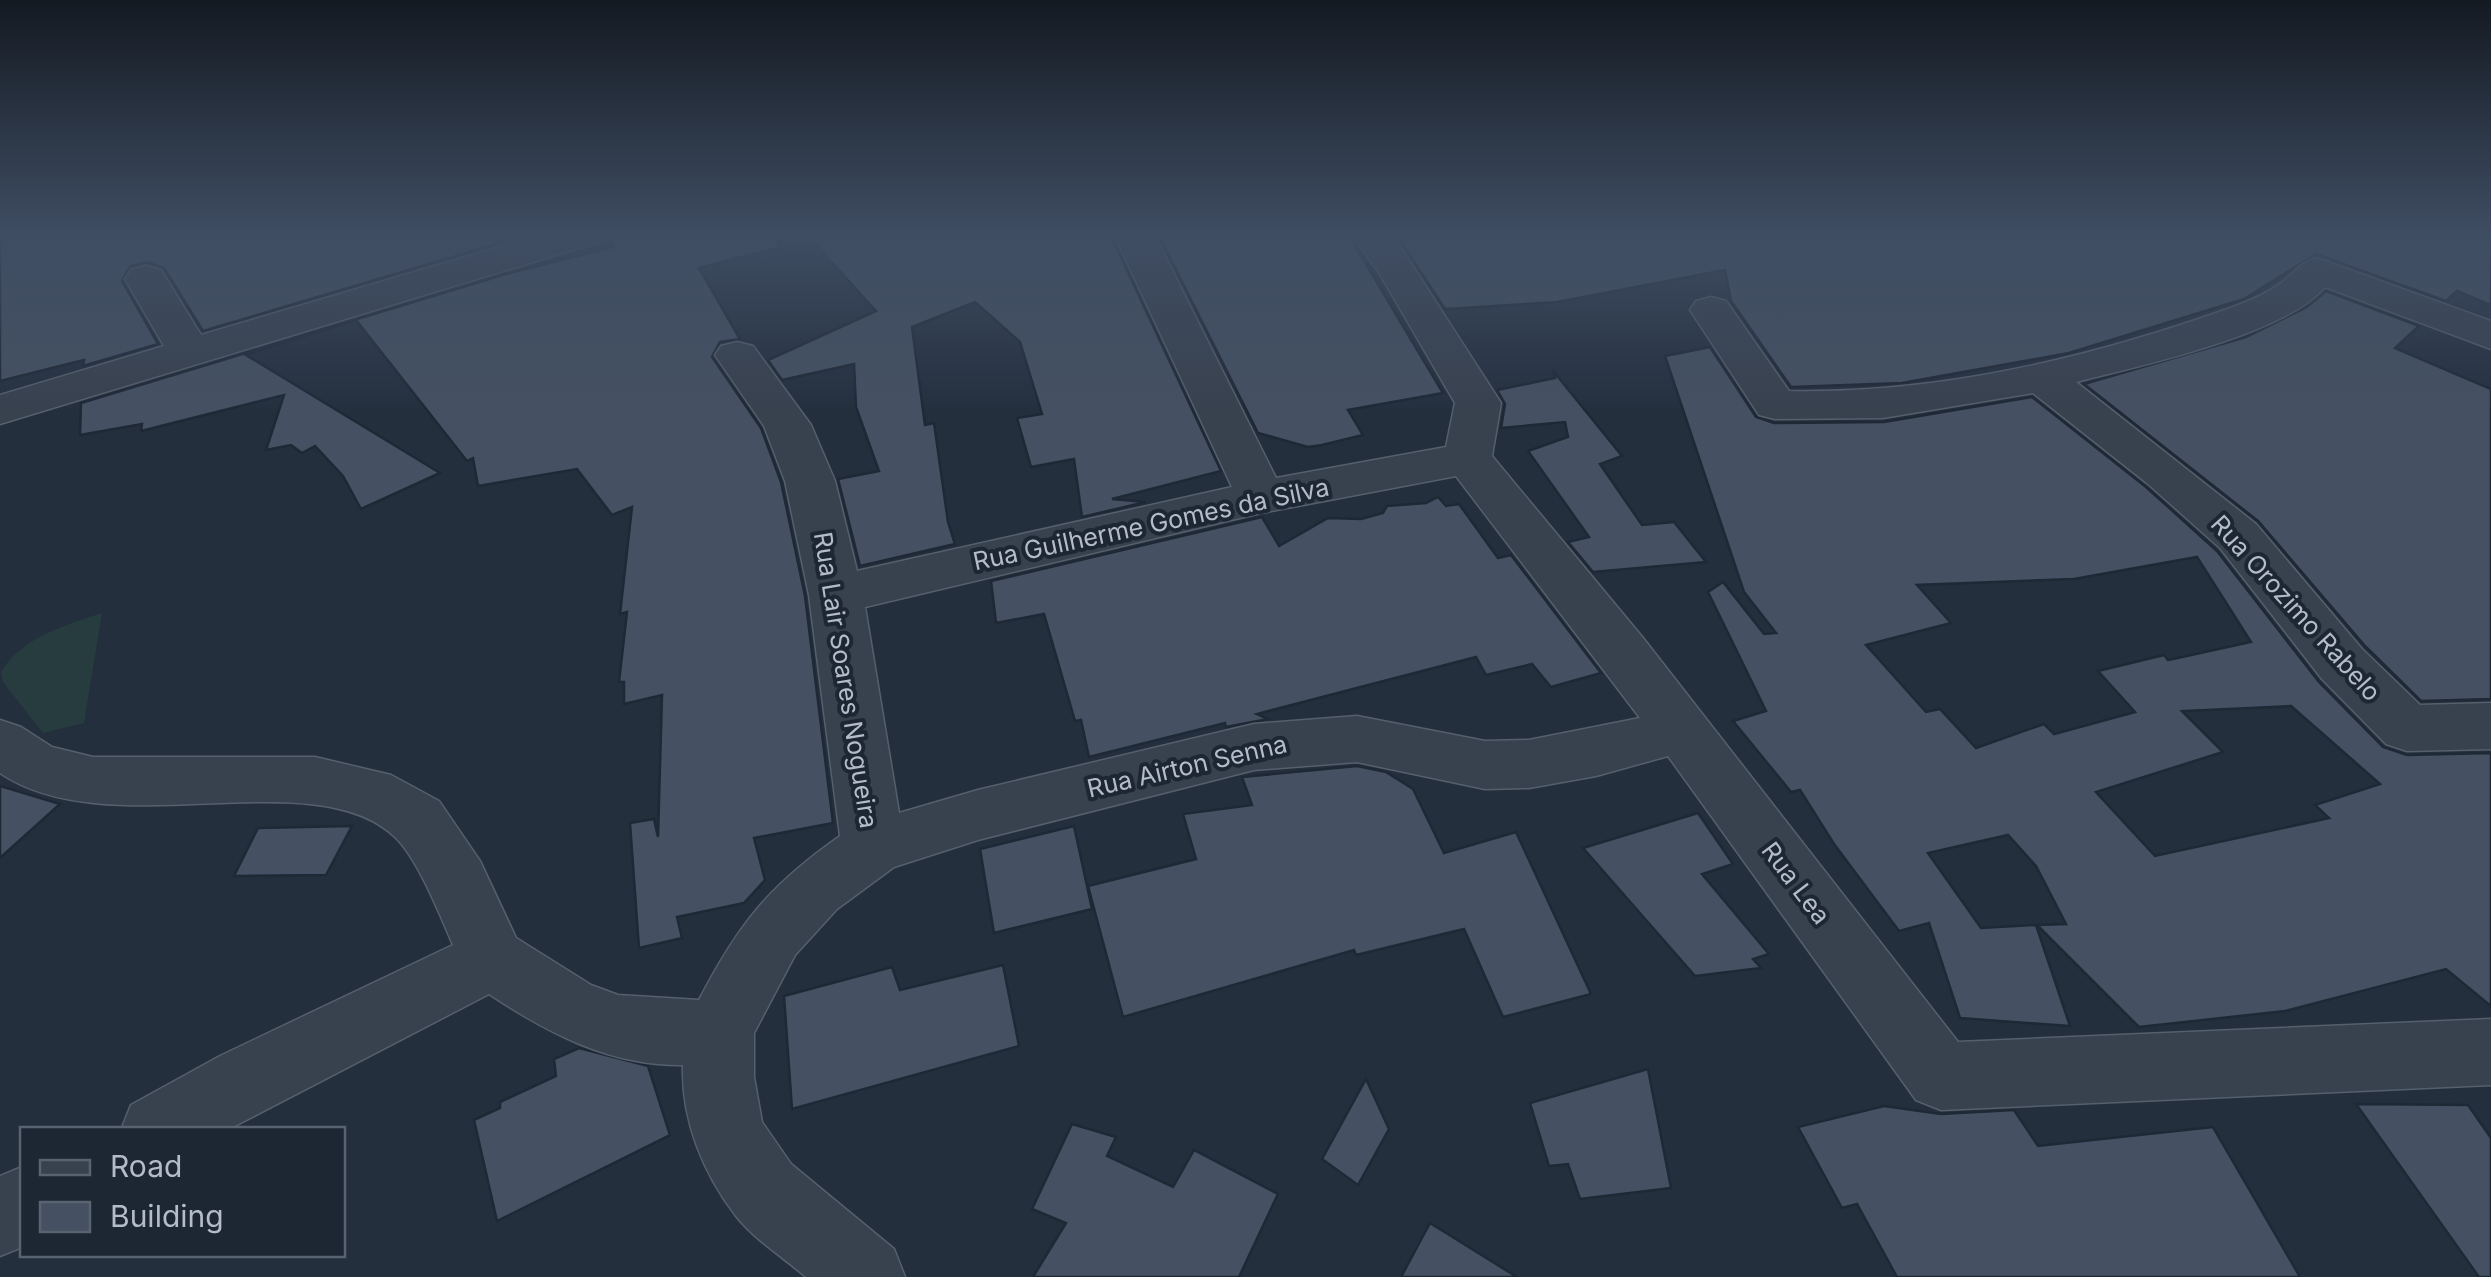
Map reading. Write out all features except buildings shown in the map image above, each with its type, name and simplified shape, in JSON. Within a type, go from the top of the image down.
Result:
[{"type":"street","points":[[155,294],[189,351]]},
{"type":"street","points":[[0,410],[383,294]]},
{"type":"street","points":[[1163,294],[1261,497]]},
{"type":"street","points":[[1413,294],[1478,403],[1468,458]]},
{"type":"street","points":[[1711,310],[1775,405],[1821,408],[1933,398],[2042,378],[2128,356],[2271,309],[2292,294]]},
{"type":"street","points":[[2379,294],[2491,336]]},
{"type":"street","name":"Rua Lair Soares Nogueira","points":[[737,356],[787,426],[810,480],[836,594],[873,846]]},
{"type":"street","name":"Rua Orozimo Rabelo","points":[[2042,378],[2165,473],[2238,536],[2342,664],[2407,728],[2491,726]]},
{"type":"street","name":"Rua Guilherme Gomes da Silva","points":[[836,594],[1261,497],[1468,458]]},
{"type":"street","name":"Rua Lea","points":[[1468,458],[1681,730],[1940,1076],[2491,1052]]},
{"type":"street","name":"Rua Airton Senna","points":[[873,846],[1254,747],[1306,740],[1357,740],[1485,765],[1529,764],[1596,753],[1681,730]]},
{"type":"street","points":[[0,743],[36,766],[93,781],[173,783],[244,778],[315,781],[370,792],[417,820],[457,880],[492,959],[568,1007],[618,1027],[664,1033],[719,1032]]},
{"type":"street","points":[[866,1277],[764,1191],[728,1135],[718,1077],[719,1032],[746,975],[772,935],[814,890],[873,846]]},
{"type":"street","points":[[163,1127],[245,1080],[492,959]]},
{"type":"green space","points":[[102,613],[84,723],[43,733],[3,682],[1,672],[33,641]]}]
